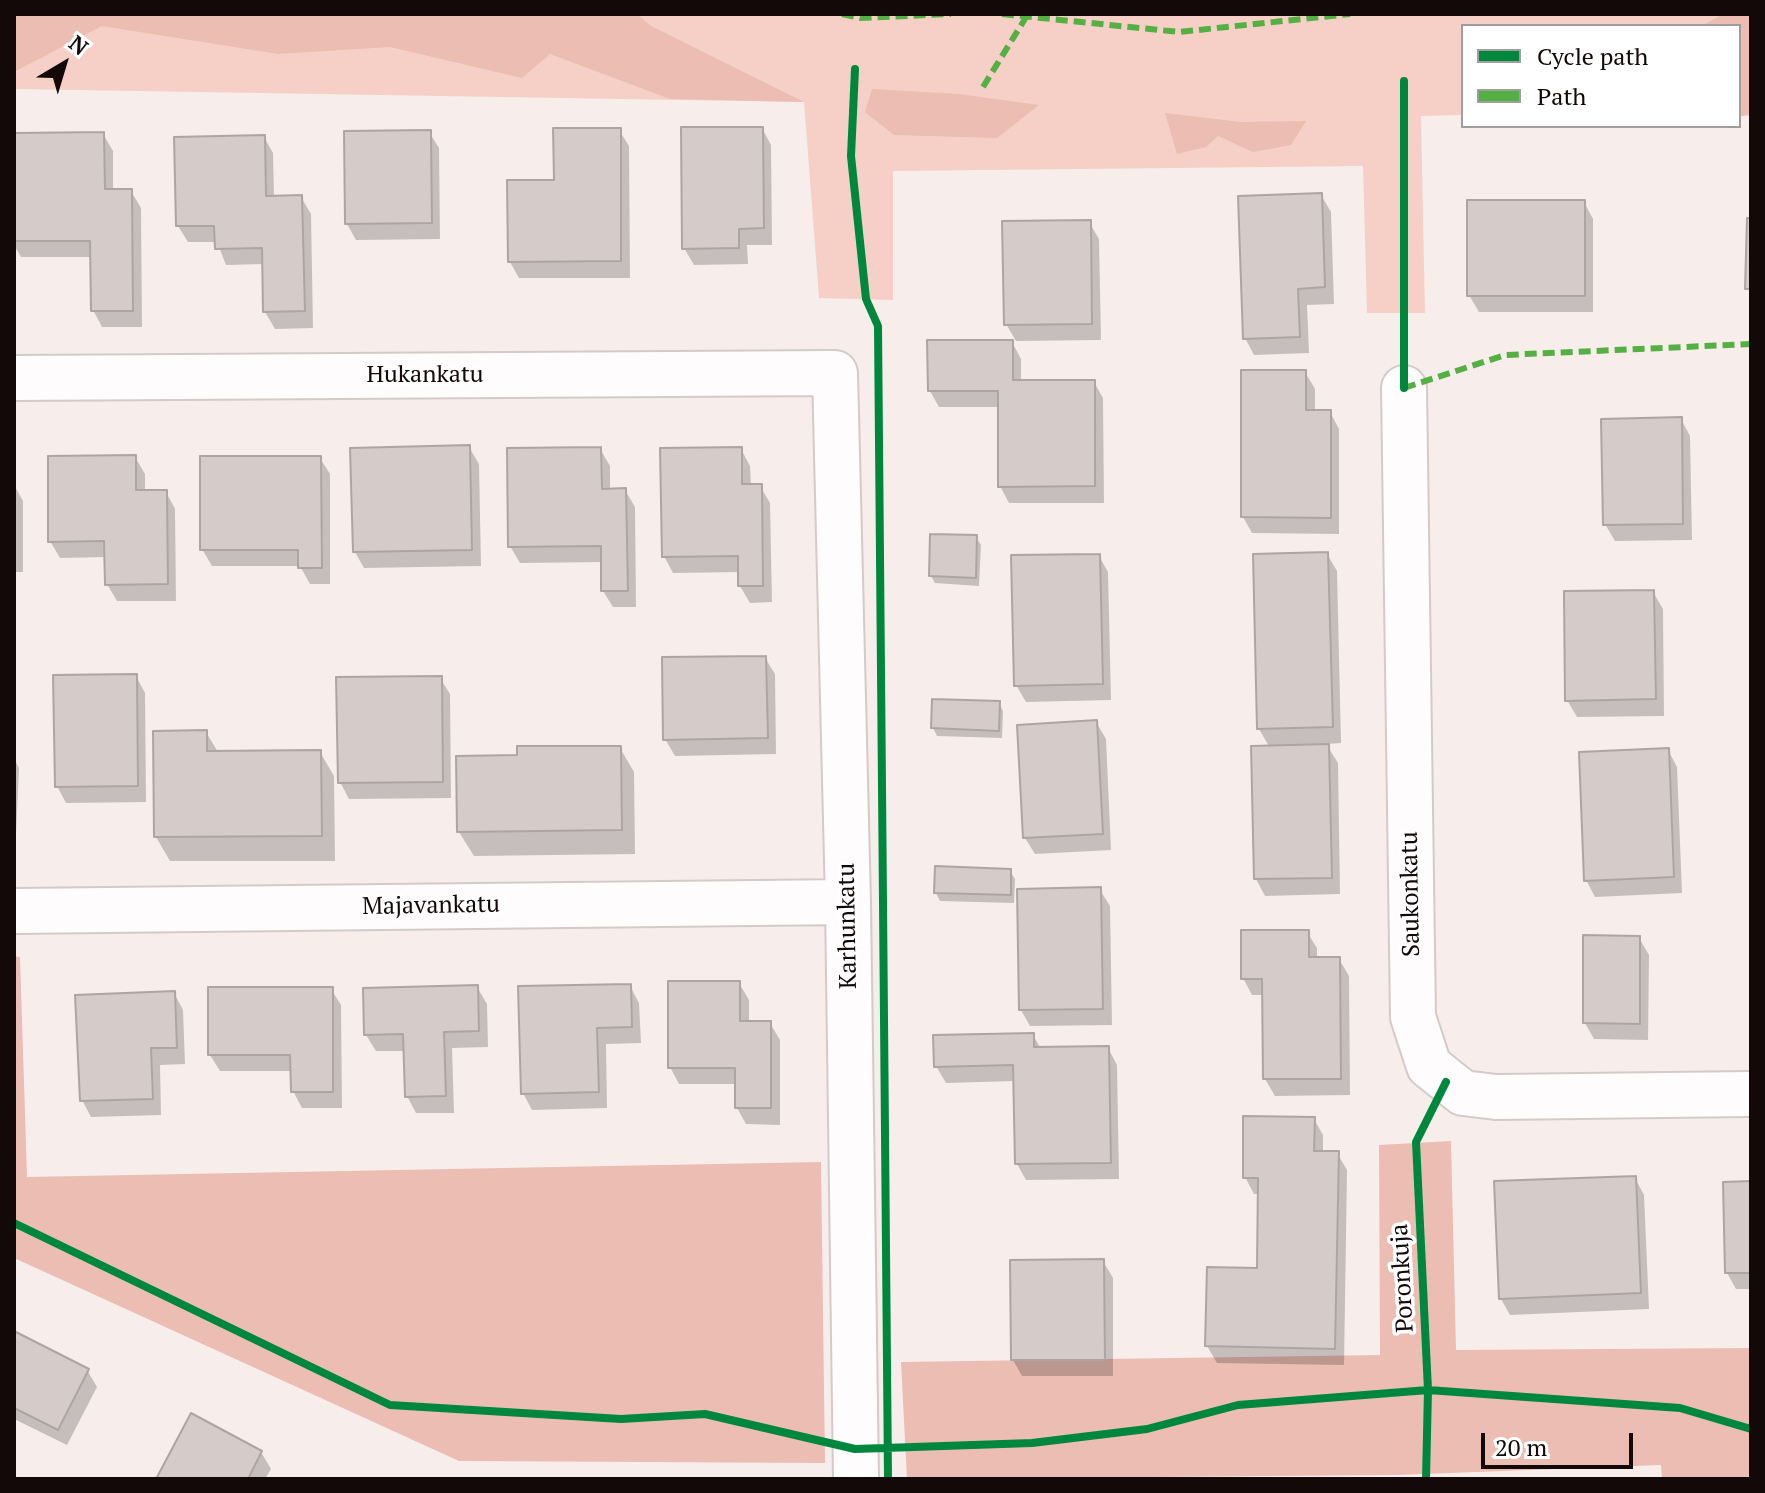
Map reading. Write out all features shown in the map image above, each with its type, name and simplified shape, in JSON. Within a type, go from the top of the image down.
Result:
[{"type":"street","name":"Hukankatu","points":[[14,378],[835,373]]},
{"type":"street","name":"Karhunkatu","points":[[835,373],[848,902],[856,1479]]},
{"type":"street","name":"Saukonkatu","points":[[1404,388],[1413,1017],[1429,1066],[1463,1093],[1496,1097],[1751,1094]]},
{"type":"street","name":"Majavankatu","points":[[14,911],[848,902]]},
{"type":"shaded area","points":[[14,14],[1751,14],[1751,116],[1741,116],[1741,24],[1461,24],[1461,115],[1421,116],[1425,313],[1367,313],[1363,166],[893,171],[893,300],[819,298],[804,102],[14,89]]},
{"type":"shaded area","points":[[14,14],[637,14],[651,26],[804,102],[670,99],[550,54],[522,78],[390,47],[278,54],[102,26],[14,72]]},
{"type":"shaded area","points":[[1723,14],[1751,14],[1751,113],[1741,116],[1741,24],[1706,24]]},
{"type":"shaded area","points":[[872,89],[959,94],[1039,105],[997,138],[894,135],[865,112]]},
{"type":"shaded area","points":[[1165,113],[1241,122],[1306,121],[1291,145],[1253,152],[1218,136],[1206,147],[1177,154]]},
{"type":"shaded area","points":[[14,956],[20,957],[27,1177],[821,1162],[825,1463],[459,1461],[14,1258]]},
{"type":"shaded area","points":[[1451,1141],[1456,1350],[1751,1348],[1751,1479],[1662,1479],[1661,1465],[1397,1475],[907,1479],[901,1362],[1380,1355],[1379,1145]]},
{"type":"building","points":[[681,127],[763,127],[764,228],[739,229],[739,248],[682,249]]},
{"type":"building","points":[[553,128],[621,128],[621,261],[508,262],[507,180],[554,180]]},
{"type":"building","points":[[431,130],[432,223],[345,224],[344,131]]},
{"type":"building","points":[[104,132],[105,189],[132,189],[133,311],[91,311],[90,241],[14,241],[14,133]]},
{"type":"building","points":[[265,135],[266,196],[302,195],[305,311],[263,312],[262,248],[215,249],[214,226],[176,226],[174,137]]},
{"type":"building","points":[[1322,193],[1325,287],[1298,289],[1300,337],[1243,339],[1238,196]]},
{"type":"building","points":[[1467,200],[1585,200],[1585,296],[1467,296]]},
{"type":"building","points":[[1747,218],[1751,218],[1751,289],[1745,289]]},
{"type":"building","points":[[1091,220],[1092,324],[1004,325],[1002,221]]},
{"type":"building","points":[[927,340],[1013,340],[1013,380],[1095,380],[1095,486],[998,487],[998,391],[928,391]]},
{"type":"building","points":[[1241,370],[1306,370],[1306,410],[1331,410],[1331,518],[1241,517]]},
{"type":"building","points":[[1682,417],[1683,524],[1603,525],[1601,419]]},
{"type":"building","points":[[470,445],[472,550],[353,552],[350,448]]},
{"type":"building","points":[[601,447],[602,489],[626,488],[628,591],[601,591],[601,546],[508,547],[507,448]]},
{"type":"building","points":[[742,447],[742,484],[762,484],[763,586],[738,586],[738,556],[662,557],[660,448]]},
{"type":"building","points":[[136,455],[136,490],[167,490],[168,584],[105,585],[104,541],[48,542],[48,456]]},
{"type":"building","points":[[200,456],[321,456],[322,568],[298,568],[298,550],[200,550]]},
{"type":"building","points":[[930,534],[977,535],[976,578],[929,576]]},
{"type":"building","points":[[1328,552],[1333,727],[1257,729],[1253,554]]},
{"type":"building","points":[[1100,554],[1103,684],[1014,686],[1011,555]]},
{"type":"building","points":[[1654,590],[1656,699],[1565,701],[1564,591]]},
{"type":"building","points":[[766,656],[768,738],[663,740],[662,657]]},
{"type":"building","points":[[137,674],[138,786],[55,787],[53,675]]},
{"type":"building","points":[[442,676],[443,782],[338,783],[336,677]]},
{"type":"building","points":[[932,699],[1000,701],[999,731],[931,728]]},
{"type":"building","points":[[1097,720],[1103,834],[1023,838],[1017,725]]},
{"type":"building","points":[[207,730],[207,751],[321,750],[322,836],[154,837],[153,731]]},
{"type":"building","points":[[1329,744],[1332,878],[1254,879],[1251,746]]},
{"type":"building","points":[[517,746],[621,746],[622,830],[457,832],[456,756],[517,755]]},
{"type":"building","points":[[1669,748],[1674,877],[1584,881],[1579,752]]},
{"type":"building","points":[[935,866],[1011,869],[1011,895],[934,893]]},
{"type":"building","points":[[1101,887],[1103,1009],[1019,1010],[1017,889]]},
{"type":"building","points":[[1241,930],[1309,930],[1309,957],[1340,957],[1341,1079],[1263,1079],[1262,979],[1241,979]]},
{"type":"building","points":[[1583,935],[1640,936],[1640,1024],[1583,1023]]},
{"type":"building","points":[[668,981],[740,981],[740,1021],[771,1021],[771,1108],[735,1108],[735,1068],[668,1068]]},
{"type":"building","points":[[631,984],[632,1027],[597,1028],[599,1092],[521,1094],[518,986]]},
{"type":"building","points":[[478,985],[479,1031],[444,1032],[446,1096],[405,1097],[403,1034],[364,1035],[363,988]]},
{"type":"building","points":[[208,987],[333,987],[333,1092],[291,1092],[290,1055],[208,1055]]},
{"type":"building","points":[[175,991],[177,1048],[151,1048],[153,1099],[80,1101],[75,995]]},
{"type":"building","points":[[1034,1033],[1034,1047],[1109,1046],[1111,1163],[1015,1164],[1013,1065],[934,1067],[933,1035]]},
{"type":"building","points":[[1243,1116],[1315,1117],[1314,1151],[1339,1151],[1335,1349],[1205,1346],[1207,1267],[1257,1268],[1258,1178],[1243,1178]]},
{"type":"building","points":[[1636,1176],[1641,1293],[1499,1299],[1494,1181]]},
{"type":"building","points":[[1751,1181],[1751,1273],[1725,1273],[1723,1182]]},
{"type":"building","points":[[1104,1259],[1105,1360],[1011,1360],[1010,1260]]},
{"type":"building","points":[[14,1331],[89,1369],[58,1430],[14,1408]]},
{"type":"building","points":[[191,1413],[262,1451],[248,1479],[156,1479]]},
{"type":"marked path","points":[[842,14],[860,18],[951,14]]},
{"type":"marked path","points":[[1002,14],[1179,32],[1350,14]]},
{"type":"marked path","points":[[983,87],[1028,14]]},
{"type":"marked path","points":[[1404,388],[1505,355],[1751,344]]},
{"type":"cycle path","points":[[855,69],[851,156],[866,299],[878,326],[888,1479]]},
{"type":"cycle path","points":[[1404,81],[1404,388]]},
{"type":"cycle path","name":"Poronkuja","points":[[1426,1479],[1428,1390],[1416,1142],[1446,1082]]},
{"type":"cycle path","points":[[14,1223],[390,1405],[621,1419],[705,1414],[855,1449],[1032,1443],[1147,1429],[1238,1405],[1428,1390],[1680,1408],[1751,1429]]}]
